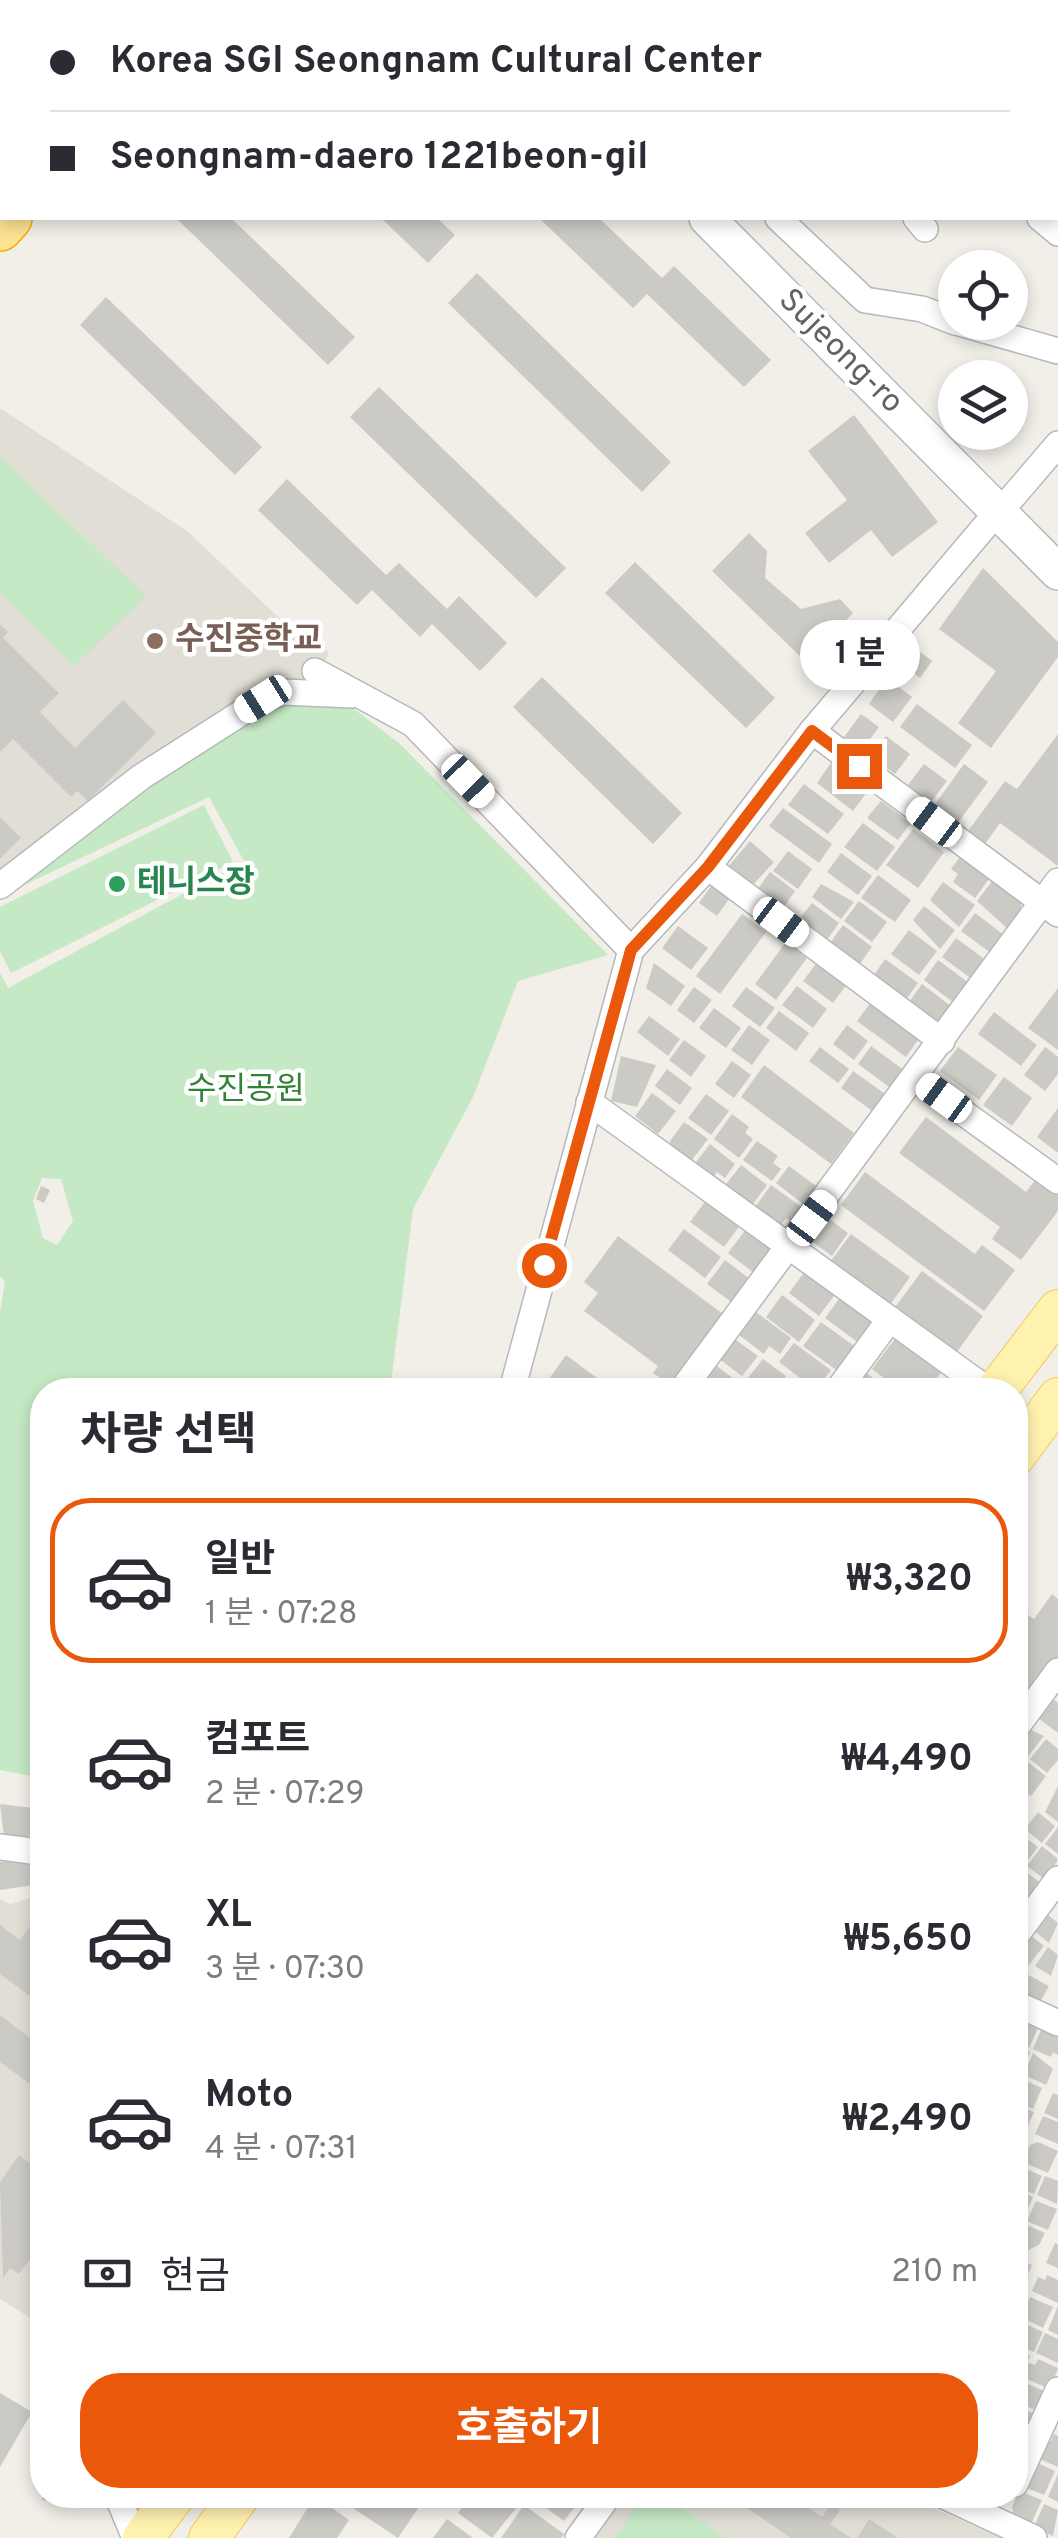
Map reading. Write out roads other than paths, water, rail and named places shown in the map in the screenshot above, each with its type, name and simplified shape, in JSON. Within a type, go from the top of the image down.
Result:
[{"type":"main road","name":"Sujeong-ro","points":[[709,220],[1004,506],[1058,547]]},
{"type":"main road","name":"Sujeong-ro","points":[[734,220],[1004,506],[1058,572]]},
{"type":"main road","points":[[1007,1378],[1058,1310]]},
{"type":"main road","points":[[143,2538],[165,2508]]},
{"type":"main road","points":[[212,2536],[231,2508]]},
{"type":"street","points":[[780,220],[865,300],[938,315]]},
{"type":"street","points":[[1022,340],[1058,350]]},
{"type":"street","points":[[515,1378],[631,950],[708,867],[812,731],[1058,444]]},
{"type":"street","points":[[316,671],[413,724],[631,950]]},
{"type":"street","points":[[0,886],[140,777],[263,699],[283,692],[357,695]]},
{"type":"street","points":[[812,731],[1050,908]]},
{"type":"street","points":[[708,867],[942,1042]]},
{"type":"street","points":[[691,1378],[942,1042],[1050,908],[1058,882]]},
{"type":"street","points":[[916,1078],[1058,1180]]},
{"type":"street","points":[[590,1102],[971,1378]]},
{"type":"street","points":[[847,1378],[890,1319]]},
{"type":"street","points":[[1028,1712],[1058,1671]]},
{"type":"street","points":[[0,1847],[30,1851]]},
{"type":"street","points":[[1028,1919],[1058,1879]]},
{"type":"street","points":[[1028,2009],[1058,2023]]},
{"type":"street","points":[[1028,2456],[1058,2390]]},
{"type":"street","points":[[121,2508],[134,2538]]},
{"type":"street","points":[[578,2538],[600,2508]]},
{"type":"street","points":[[971,2508],[1034,2538]]},
{"type":"street","points":[[998,2520],[1004,2508]]},
{"type":"place","name":"수진중학교","points":[[155,641]]},
{"type":"place","name":"테니스장","points":[[117,884]]},
{"type":"park label","name":"수진공원","points":[[246,1091]]}]
